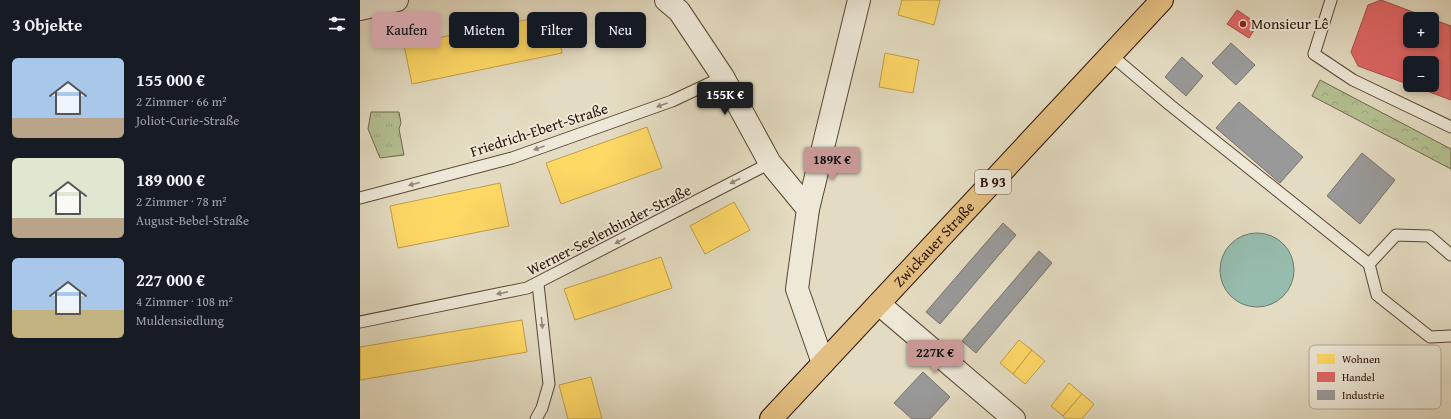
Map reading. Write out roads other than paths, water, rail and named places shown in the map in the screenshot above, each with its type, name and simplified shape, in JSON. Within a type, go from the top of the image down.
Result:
[{"type":"main road","name":"Zwickauer Straße","points":[[771,419],[1162,0]]},
{"type":"street","points":[[360,9],[397,0]]},
{"type":"street","points":[[666,0],[679,11],[723,77],[770,163],[808,209]]},
{"type":"street","points":[[823,363],[797,289],[808,209],[859,0]]},
{"type":"street","points":[[879,304],[1014,419]]},
{"type":"lane","points":[[1331,0],[1314,54],[1353,80],[1451,127]]},
{"type":"lane","points":[[1111,55],[1170,105],[1369,264],[1376,295],[1430,337],[1451,336]]},
{"type":"lane","name":"Friedrich-Ebert-Straße","points":[[360,198],[512,158],[672,101],[723,77]]},
{"type":"lane","name":"Werner-Seelenbinder-Straße","points":[[360,322],[527,288],[538,284],[770,163]]},
{"type":"lane","points":[[1369,264],[1396,235],[1429,236],[1451,255]]},
{"type":"lane","points":[[536,419],[542,408],[549,384],[538,284]]},
{"type":"place","name":"Monsieur Lê","points":[[1243,24]]}]
